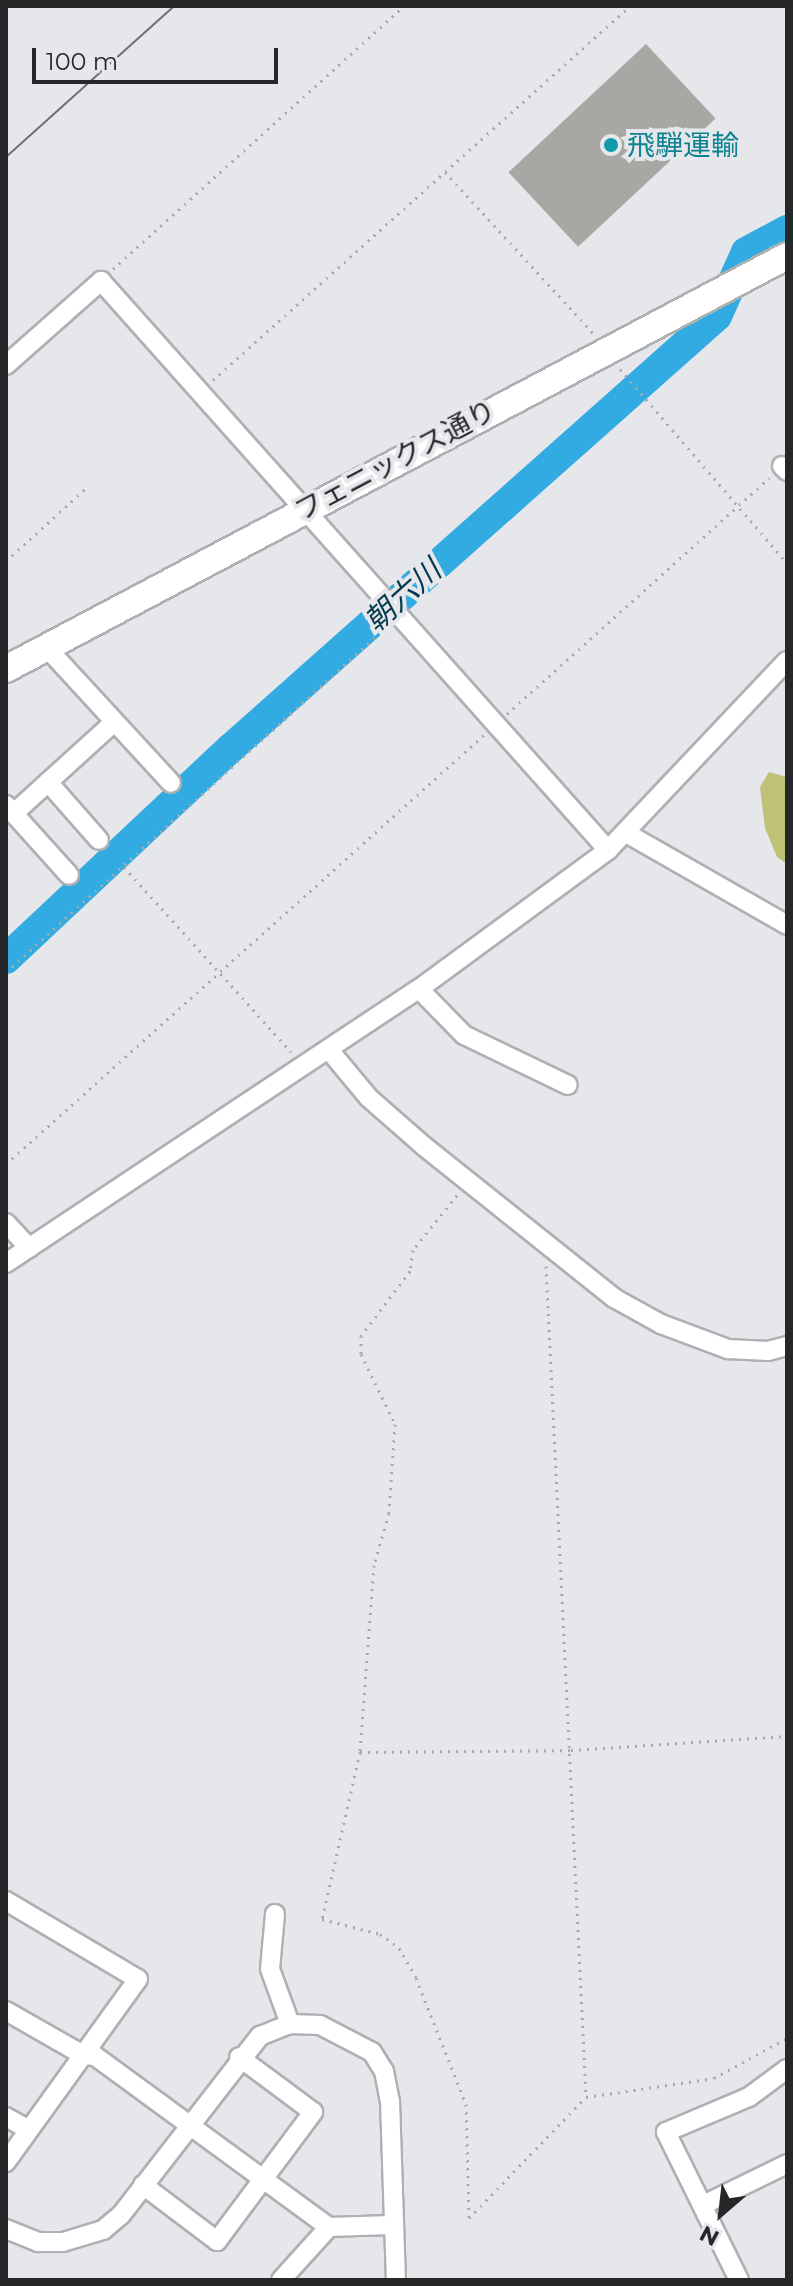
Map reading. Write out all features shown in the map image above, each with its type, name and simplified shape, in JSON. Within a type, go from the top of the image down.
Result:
[{"type":"main road","name":"フェニックス通り","points":[[6,669],[606,348],[787,256]]},
{"type":"street","points":[[6,365],[101,281],[608,850]]},
{"type":"street","points":[[47,648],[171,783]]},
{"type":"street","points":[[6,1263],[419,989],[608,850],[787,661]]},
{"type":"street","points":[[69,875],[10,810],[48,782],[114,722]]},
{"type":"street","points":[[48,782],[99,840]]},
{"type":"street","points":[[626,833],[787,925]]},
{"type":"street","points":[[419,989],[464,1035],[568,1085]]},
{"type":"street","points":[[329,1050],[369,1098],[466,1183],[614,1298],[700,1341],[728,1349],[768,1351],[787,1346]]},
{"type":"street","points":[[6,1223],[29,1248]]},
{"type":"street","points":[[6,1901],[138,1979],[6,2162]]},
{"type":"street","points":[[275,1914],[270,1969],[290,2024]]},
{"type":"street","points":[[6,2011],[83,2055],[95,2056],[329,2227],[392,2225]]},
{"type":"street","points":[[6,2229],[38,2242],[83,2237],[121,2215],[239,2057],[260,2036],[290,2024],[320,2025],[349,2036],[372,2052],[384,2071],[390,2101],[396,2280]]},
{"type":"street","points":[[143,2185],[217,2241],[313,2112],[239,2057]]},
{"type":"street","points":[[739,2280],[666,2132],[749,2097],[787,2069]]},
{"type":"street","points":[[6,2117],[29,2130]]},
{"type":"street","points":[[703,2205],[787,2164]]},
{"type":"street","points":[[281,2280],[329,2227]]},
{"type":"path","points":[[101,281],[404,6]]},
{"type":"path","points":[[200,392],[630,6]]},
{"type":"path","points":[[445,172],[606,348]]},
{"type":"path","points":[[628,380],[787,563]]},
{"type":"path","points":[[6,1164],[737,507],[785,468]]},
{"type":"path","points":[[6,561],[85,489]]},
{"type":"path","points":[[6,972],[394,612]]},
{"type":"path","points":[[123,866],[304,1066]]},
{"type":"path","points":[[466,1183],[413,1250],[410,1271],[361,1336],[361,1354],[395,1424],[386,1536],[374,1565],[371,1590],[360,1752],[322,1919],[380,1934],[399,1948],[416,1978],[466,2104],[469,2218],[586,2097],[714,2078],[787,2038]]},
{"type":"path","points":[[548,1249],[586,2097]]},
{"type":"path","points":[[360,1752],[571,1750],[787,1736]]},
{"type":"green space","points":[[769,772],[787,777],[787,864],[777,857],[765,828],[760,787]]},
{"type":"building","name":"飛騨運輸","points":[[646,44],[716,119],[578,247],[509,172]]},
{"type":"waterway","name":"朝六川","points":[[6,959],[231,748],[717,316],[746,252],[787,230]]},
{"type":"tram line","points":[[6,157],[174,6]]},
{"type":"place","name":"飛騨運輸","points":[[611,145]]}]
